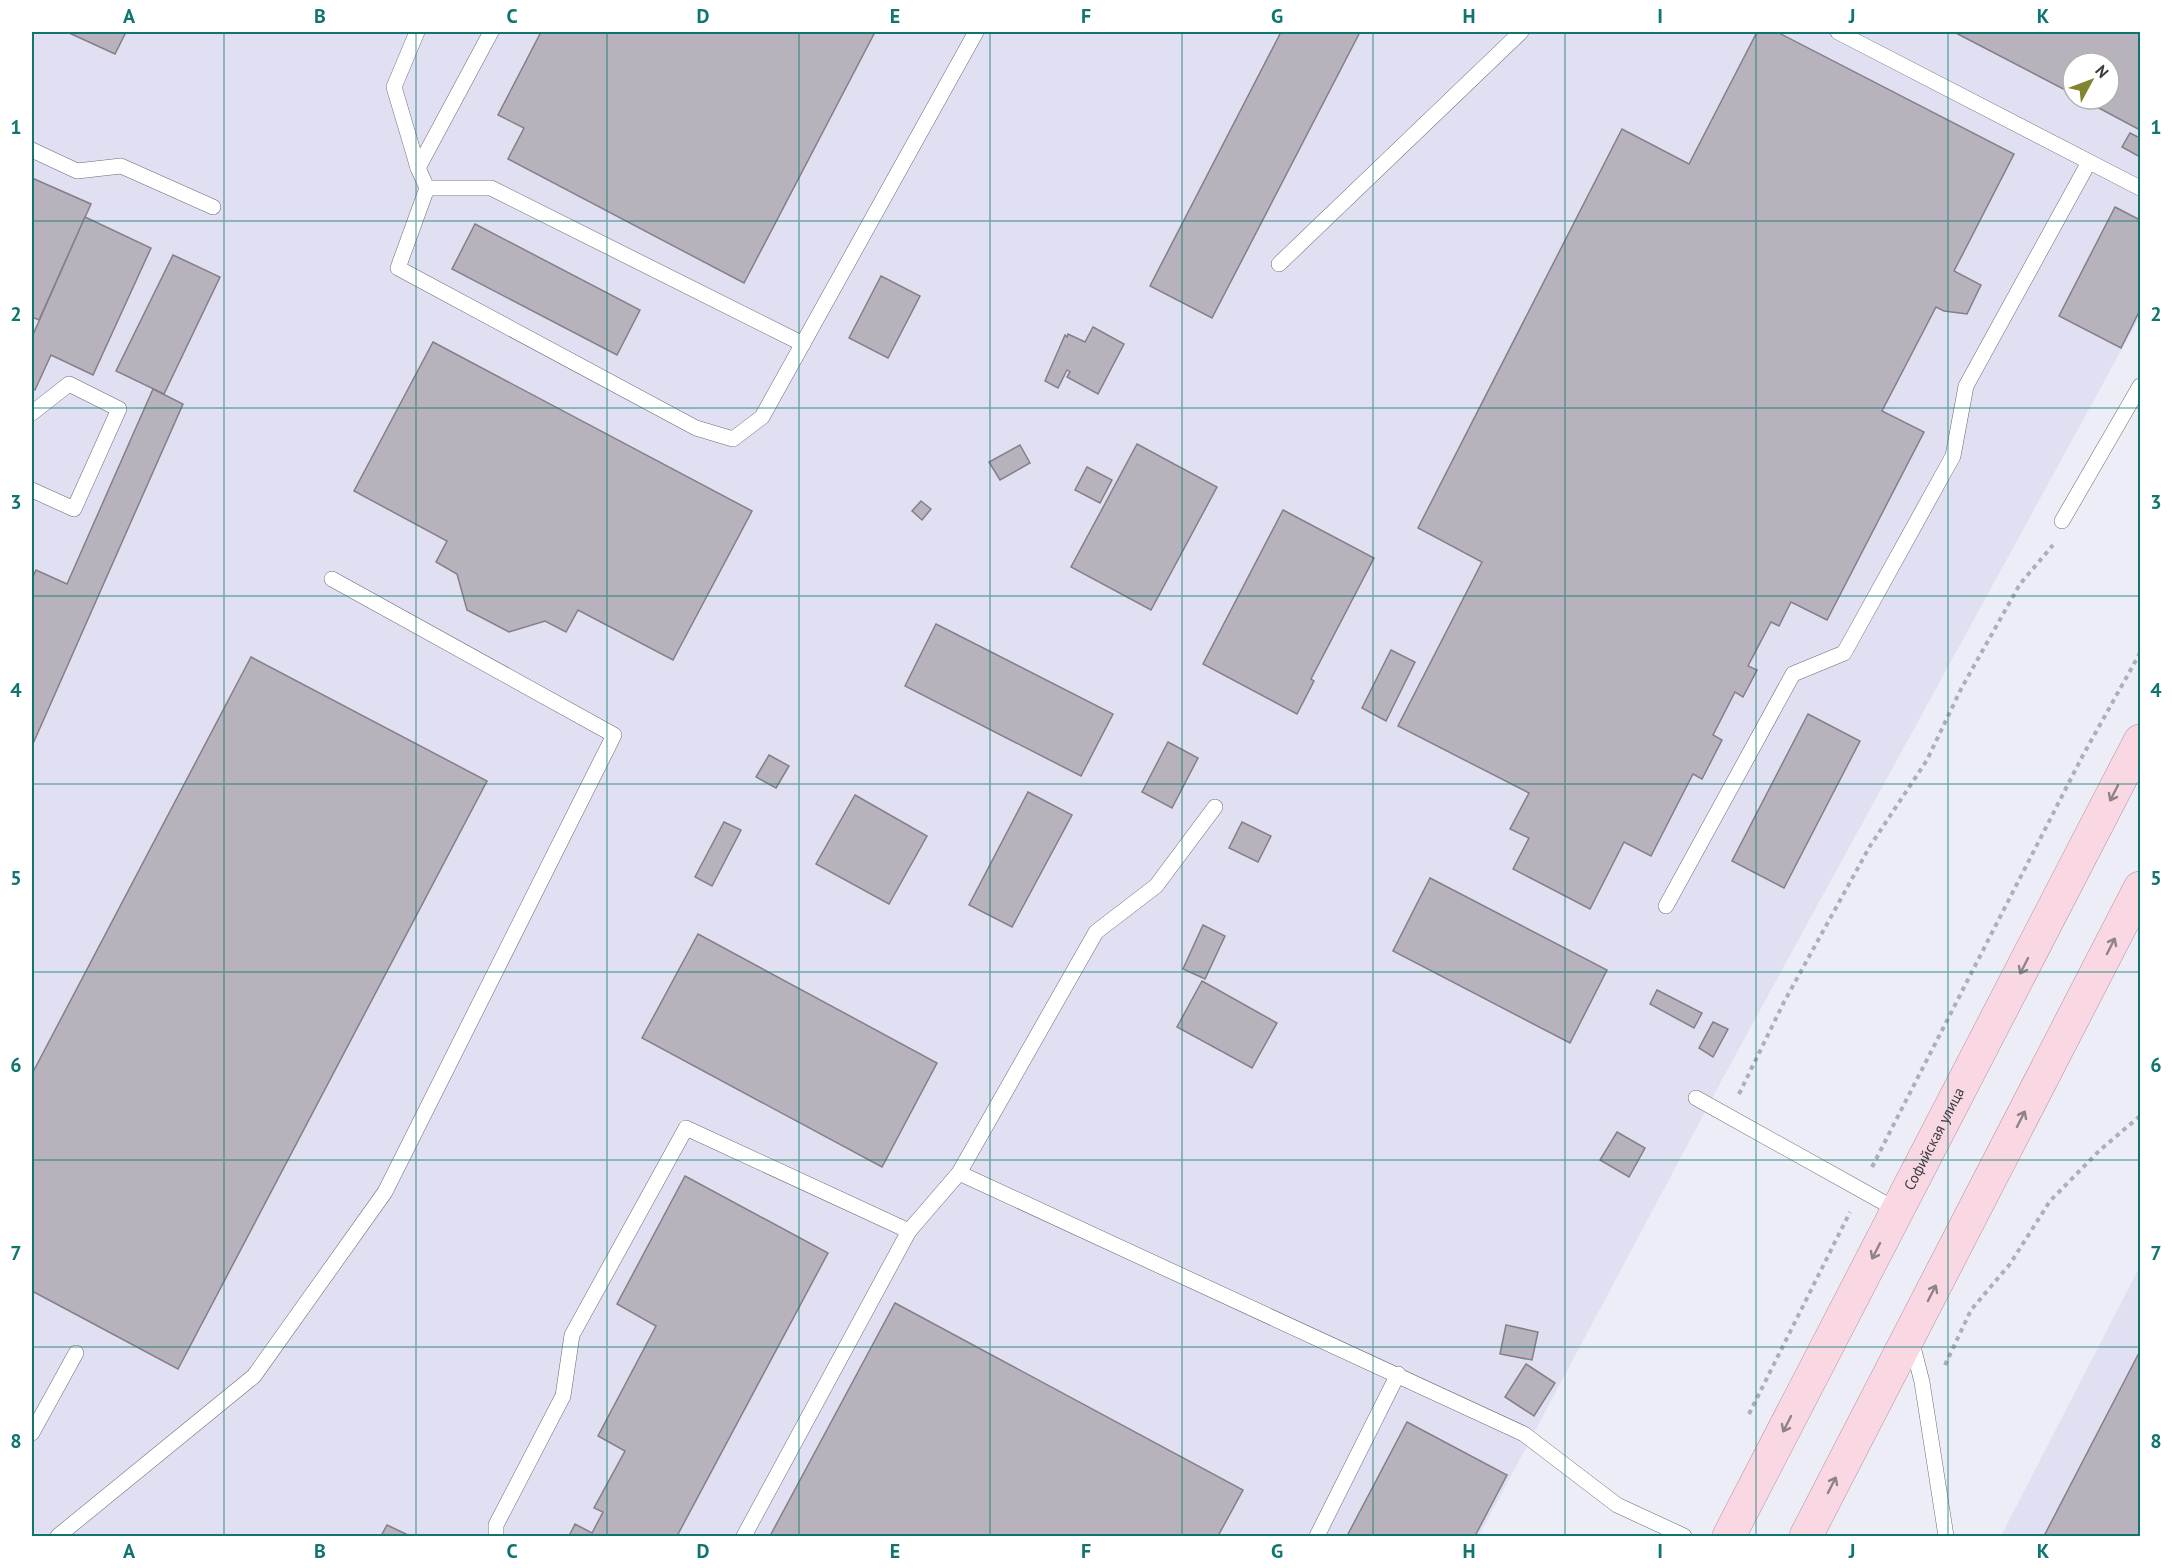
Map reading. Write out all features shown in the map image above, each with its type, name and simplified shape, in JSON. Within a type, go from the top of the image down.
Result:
[{"type":"main road","name":"Софийская улица","points":[[1728,1536],[2140,741]]},
{"type":"main road","points":[[1806,1536],[2140,888]]},
{"type":"lane","points":[[417,32],[394,87],[418,168],[427,188],[398,268],[696,428],[733,439],[762,417],[976,32]]},
{"type":"lane","points":[[418,168],[490,32]]},
{"type":"lane","points":[[1279,264],[1521,32]]},
{"type":"lane","points":[[1838,32],[2140,188]]},
{"type":"lane","points":[[32,150],[77,171],[121,166],[213,207]]},
{"type":"lane","points":[[1666,906],[1793,674],[1844,653],[1953,456],[1966,386],[2090,162]]},
{"type":"lane","points":[[427,188],[491,188],[803,344]]},
{"type":"lane","points":[[32,413],[69,384],[119,409],[74,509],[32,490]]},
{"type":"lane","points":[[2062,521],[2135,407],[2140,387]]},
{"type":"lane","points":[[58,1536],[254,1376],[385,1192],[614,735],[332,579]]},
{"type":"lane","points":[[744,1536],[909,1232],[959,1173],[1096,932],[1156,886],[1215,807]]},
{"type":"lane","points":[[1696,1098],[1897,1210]]},
{"type":"lane","points":[[496,1536],[496,1526],[563,1396],[572,1335],[686,1128],[909,1232]]},
{"type":"lane","points":[[959,1173],[1524,1434],[1655,1531],[1684,1536]]},
{"type":"lane","points":[[1910,1334],[1927,1410],[1946,1536]]},
{"type":"lane","points":[[32,1433],[76,1353]]},
{"type":"lane","points":[[1317,1536],[1398,1374]]},
{"type":"path","points":[[1728,1116],[1784,1002],[1864,856],[1927,760],[1961,689],[2020,584],[2051,550],[2062,521]]},
{"type":"path","points":[[1745,1422],[2082,757],[2140,653]]},
{"type":"path","points":[[1927,1410],[1971,1310],[2010,1264],[2050,1201],[2100,1150],[2140,1116]]},
{"type":"shaded area","points":[[32,32],[2140,32],[2140,316],[1730,1065],[1479,1536],[32,1536]]},
{"type":"shaded area","points":[[2140,1266],[2140,1536],[2001,1536]]},
{"type":"building","points":[[67,32],[126,32],[115,54]]},
{"type":"building","points":[[541,32],[875,32],[744,283],[508,159],[524,128],[498,115]]},
{"type":"building","points":[[1281,32],[1360,32],[1212,318],[1150,286]]},
{"type":"building","points":[[1757,32],[1777,32],[2014,154],[1954,271],[1981,285],[1967,314],[1944,311],[1936,307],[1882,411],[1924,432],[1827,620],[1791,602],[1779,626],[1771,622],[1748,666],[1757,670],[1743,697],[1735,692],[1713,735],[1722,740],[1702,779],[1693,774],[1651,856],[1624,842],[1590,909],[1513,869],[1529,838],[1510,829],[1529,793],[1398,726],[1482,562],[1418,528],[1622,129],[1689,164]]},
{"type":"building","points":[[1954,32],[2140,32],[2140,130],[2104,111],[2121,111],[2121,51],[2061,51],[2061,88]]},
{"type":"building","points":[[2130,133],[2140,138],[2140,157],[2122,147]]},
{"type":"building","points":[[32,178],[91,204],[39,320],[32,317]]},
{"type":"building","points":[[2115,207],[2140,220],[2140,310],[2121,348],[2059,316]]},
{"type":"building","points":[[85,217],[151,248],[93,375],[51,355],[35,390],[32,388],[32,337]]},
{"type":"building","points":[[475,224],[640,310],[617,355],[452,269]]},
{"type":"building","points":[[173,255],[220,277],[164,394],[116,371]]},
{"type":"building","points":[[881,276],[920,296],[888,358],[849,338]]},
{"type":"building","points":[[1093,327],[1124,344],[1098,394],[1067,377],[1070,372],[1067,370],[1058,388],[1045,381],[1065,335],[1067,337],[1068,334],[1085,342]]},
{"type":"building","points":[[433,342],[752,511],[673,660],[578,610],[566,632],[545,621],[509,632],[467,610],[457,574],[436,562],[447,541],[354,491]]},
{"type":"building","points":[[153,389],[183,404],[32,746],[32,579],[36,570],[67,584]]},
{"type":"building","points":[[1137,444],[1217,487],[1151,610],[1071,567]]},
{"type":"building","points":[[1020,445],[1030,463],[1000,480],[989,462]]},
{"type":"building","points":[[1087,467],[1112,480],[1100,503],[1075,490]]},
{"type":"building","points":[[921,501],[931,509],[922,520],[912,511]]},
{"type":"building","points":[[1283,510],[1374,558],[1311,679],[1314,681],[1297,714],[1203,664]]},
{"type":"building","points":[[936,624],[1113,714],[1081,776],[905,686]]},
{"type":"building","points":[[1391,650],[1415,662],[1386,721],[1362,708]]},
{"type":"building","points":[[251,657],[487,781],[178,1369],[32,1291],[32,1074]]},
{"type":"building","points":[[1808,714],[1860,741],[1784,888],[1732,861]]},
{"type":"building","points":[[1168,742],[1198,758],[1172,808],[1142,792]]},
{"type":"building","points":[[769,755],[789,766],[776,788],[756,777]]},
{"type":"building","points":[[1028,792],[1072,815],[1012,927],[969,905]]},
{"type":"building","points":[[855,795],[927,836],[889,904],[816,864]]},
{"type":"building","points":[[724,822],[741,830],[712,886],[695,877]]},
{"type":"building","points":[[1242,822],[1271,836],[1258,862],[1229,848]]},
{"type":"building","points":[[1430,878],[1607,970],[1570,1043],[1393,951]]},
{"type":"building","points":[[1203,925],[1225,936],[1205,979],[1183,969]]},
{"type":"building","points":[[698,934],[937,1063],[882,1167],[642,1038]]},
{"type":"building","points":[[1202,981],[1277,1023],[1252,1068],[1177,1027]]},
{"type":"building","points":[[1657,990],[1702,1013],[1694,1028],[1650,1004]]},
{"type":"building","points":[[1713,1022],[1728,1029],[1713,1057],[1699,1048]]},
{"type":"building","points":[[1617,1132],[1645,1148],[1629,1177],[1600,1160]]},
{"type":"building","points":[[685,1176],[828,1253],[677,1536],[569,1536],[575,1524],[592,1533],[603,1512],[594,1508],[625,1451],[598,1436],[656,1326],[617,1304]]},
{"type":"building","points":[[895,1303],[1243,1490],[1218,1536],[770,1536]]},
{"type":"building","points":[[1506,1325],[1538,1332],[1532,1360],[1500,1354]]},
{"type":"building","points":[[2140,1351],[2140,1536],[2044,1536]]},
{"type":"building","points":[[1526,1364],[1555,1383],[1534,1416],[1505,1397]]},
{"type":"building","points":[[1407,1422],[1507,1475],[1475,1536],[1347,1536]]},
{"type":"building","points":[[387,1525],[410,1536],[381,1536]]}]
